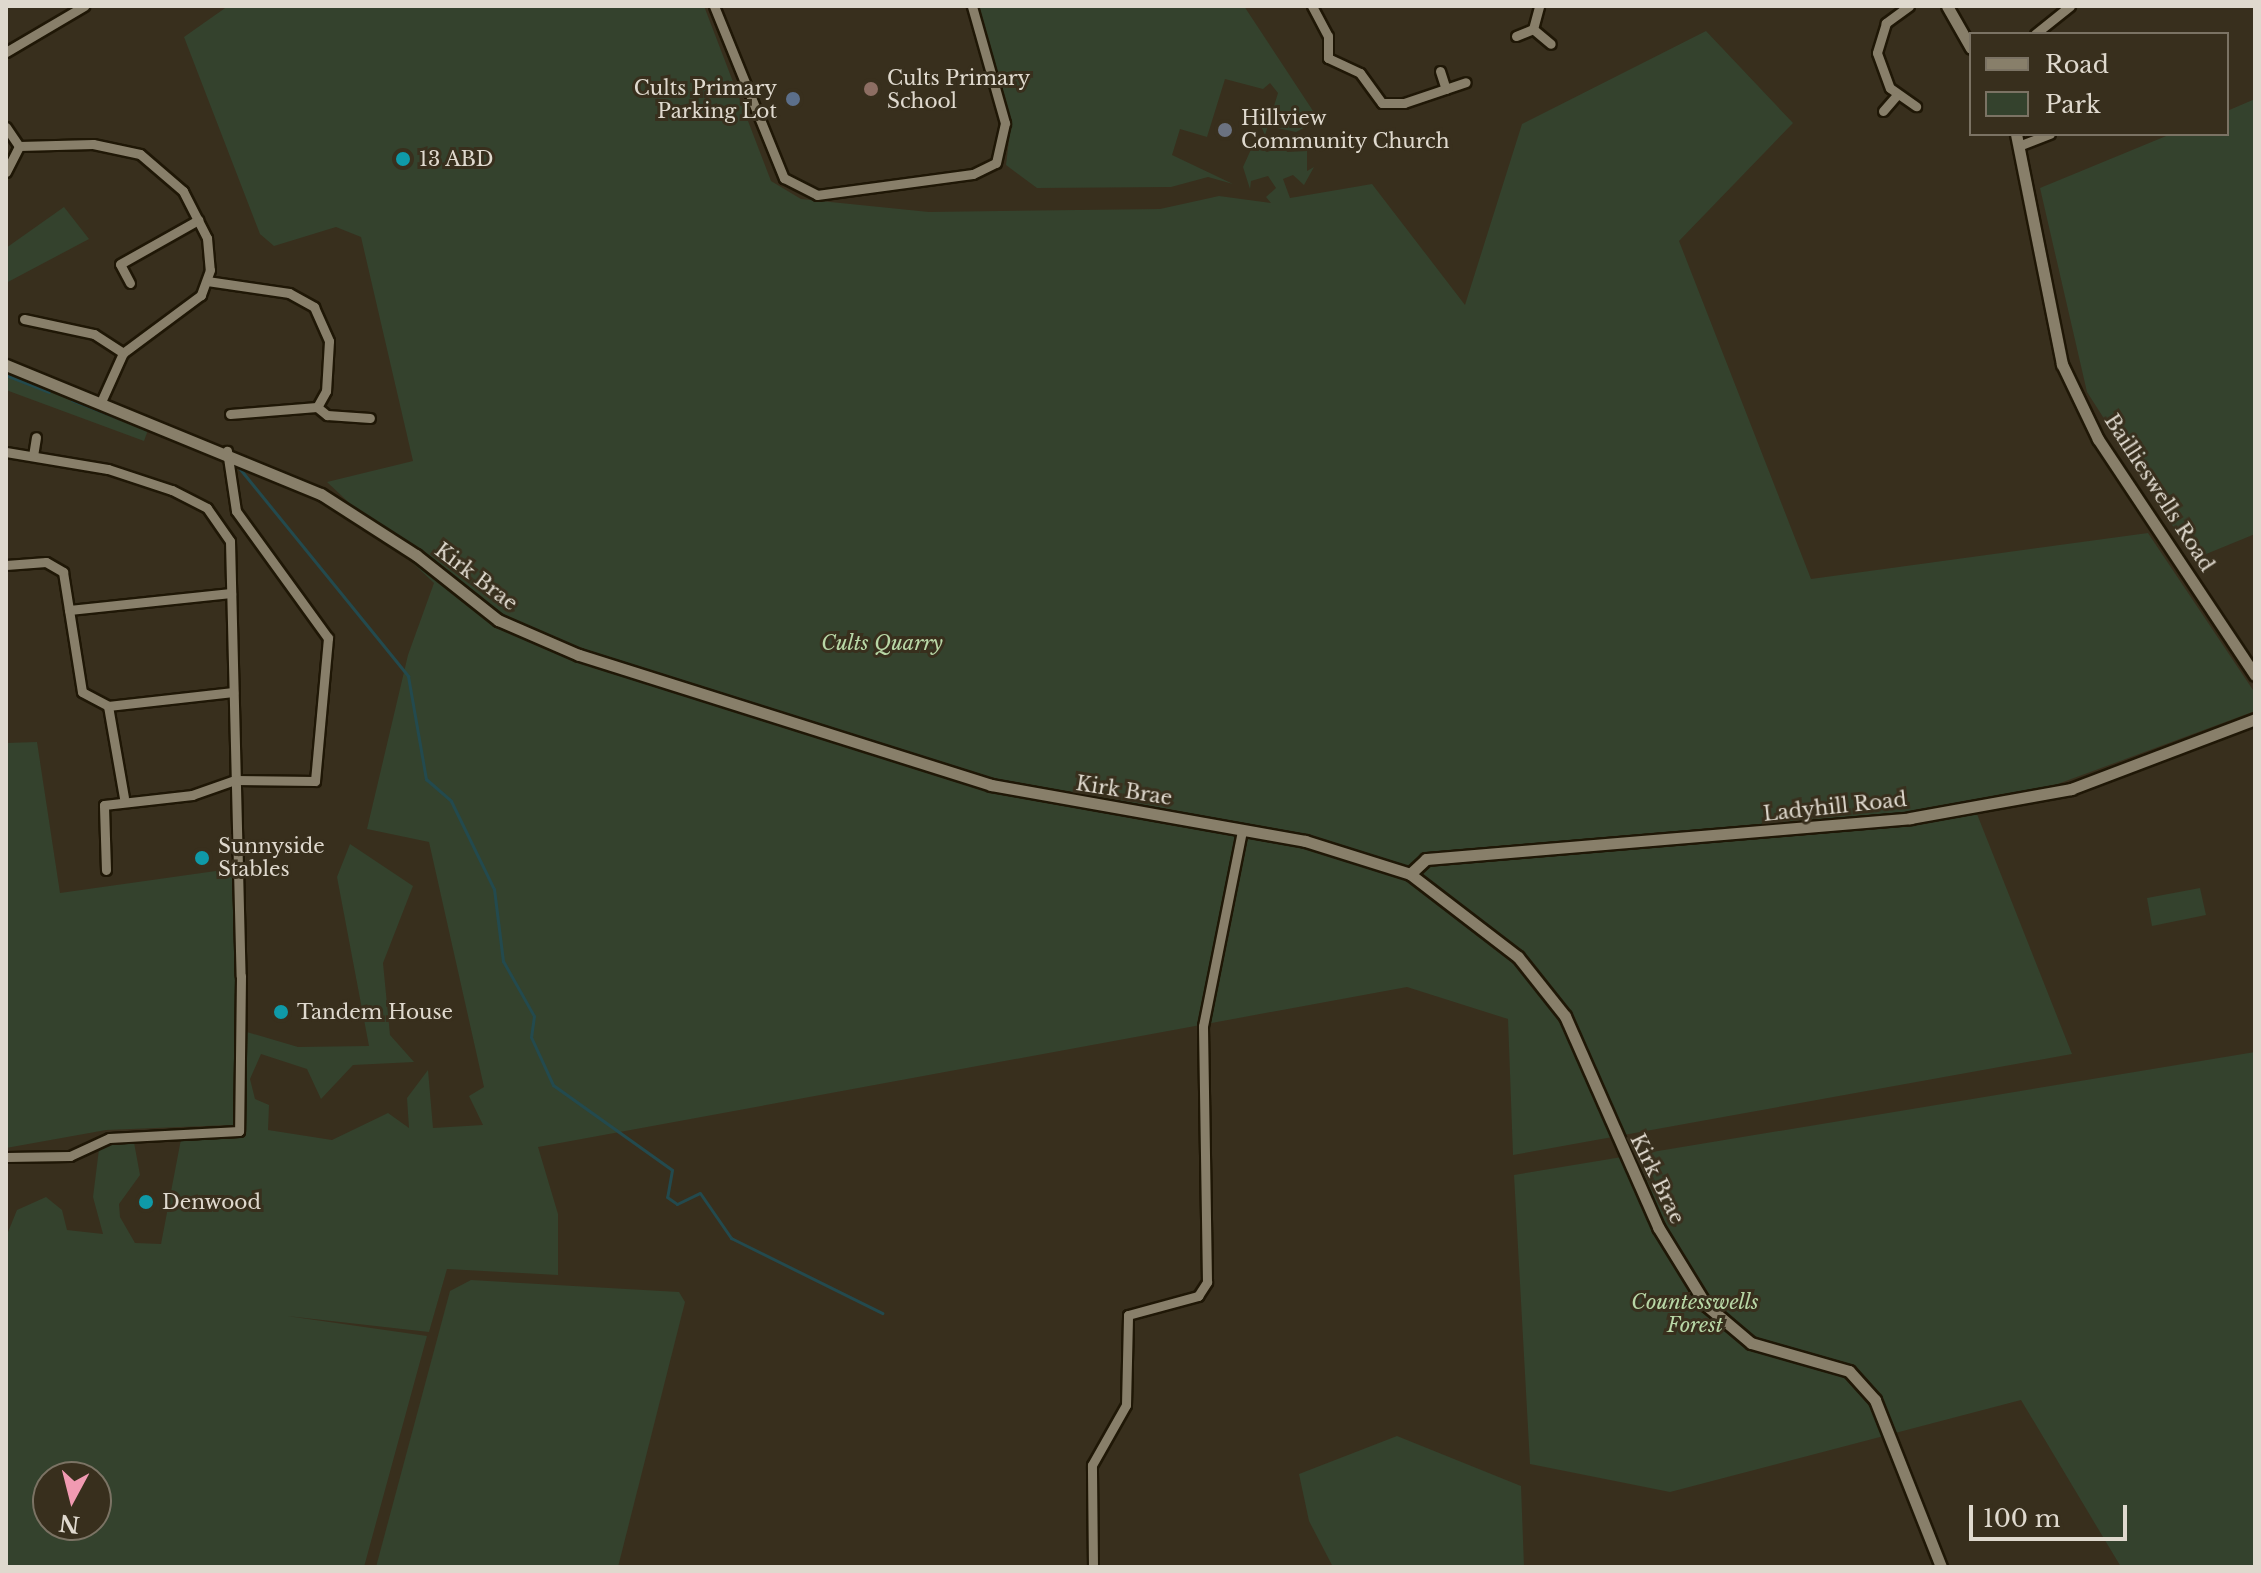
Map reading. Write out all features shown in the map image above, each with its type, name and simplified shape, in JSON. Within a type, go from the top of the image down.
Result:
[{"type":"street","points":[[6,52],[84,6]]},
{"type":"street","points":[[714,6],[784,178],[817,195],[973,174],[996,163],[1005,123],[972,6]]},
{"type":"street","points":[[1312,6],[1328,36],[1328,58],[1360,73],[1382,103],[1466,82]]},
{"type":"street","points":[[1533,29],[1539,6]]},
{"type":"street","points":[[1909,6],[1886,23],[1878,42],[1879,65],[1896,96],[1916,106]]},
{"type":"street","points":[[1947,6],[1969,44]]},
{"type":"street","points":[[2038,32],[2070,6]]},
{"type":"street","points":[[1516,36],[1533,29]]},
{"type":"street","points":[[1533,29],[1551,44]]},
{"type":"street","points":[[1440,71],[1446,89]]},
{"type":"street","points":[[1883,111],[1896,96]]},
{"type":"street","points":[[6,127],[19,146]]},
{"type":"street","name":"Baillieswells Road","points":[[2018,139],[2062,364],[2098,439],[2255,675]]},
{"type":"street","points":[[19,146],[93,144],[140,154],[173,180],[198,220],[210,249],[207,281],[189,309],[123,353],[101,402]]},
{"type":"street","points":[[6,172],[19,146]]},
{"type":"street","points":[[130,283],[120,264],[198,220]]},
{"type":"street","points":[[207,281],[289,293],[314,307],[329,341],[326,391],[317,407]]},
{"type":"street","points":[[24,319],[94,334],[123,353]]},
{"type":"street","name":"Kirk Brae","points":[[6,365],[227,451],[321,494],[416,555],[498,620],[579,655],[991,785],[1242,830],[1410,874],[1518,957],[1565,1016],[1658,1227],[1706,1305],[1751,1343],[1849,1371],[1875,1400],[1941,1567]]},
{"type":"street","points":[[230,414],[317,407],[327,415],[370,418]]},
{"type":"street","points":[[242,413],[242,427]]},
{"type":"street","points":[[33,456],[36,437]]},
{"type":"street","points":[[106,870],[99,819],[104,805],[124,798],[192,795],[235,780],[315,781],[328,638],[236,511],[227,451]]},
{"type":"street","points":[[6,452],[108,469],[191,498],[230,541],[239,1131],[109,1138],[70,1156],[6,1157]]},
{"type":"street","points":[[6,565],[60,567],[82,692],[108,706],[233,692]]},
{"type":"street","points":[[69,610],[231,593]]},
{"type":"street","points":[[108,706],[124,798]]},
{"type":"street","name":"Ladyhill Road","points":[[1410,874],[1426,859],[1910,818],[2058,792],[2255,719]]},
{"type":"street","points":[[1093,1567],[1092,1465],[1124,1412],[1128,1315],[1198,1296],[1207,1282],[1203,1026],[1242,830]]},
{"type":"green space","name":"Cults Quarry","points":[[228,6],[704,6],[771,181],[801,199],[929,212],[1160,209],[1219,196],[1271,203],[1266,197],[1276,188],[1268,176],[1251,181],[1250,189],[1243,167],[1253,145],[1267,152],[1282,147],[1282,139],[1287,152],[1307,151],[1307,171],[1314,167],[1304,185],[1293,175],[1283,179],[1290,198],[1372,184],[1465,305],[1522,124],[1706,31],[1793,123],[1679,241],[1811,579],[2148,533],[2255,693],[2255,711],[1977,814],[2072,1054],[1513,1155],[1508,1019],[1407,987],[538,1147],[558,1214],[558,1275],[447,1269],[429,1332],[287,1316],[427,1336],[364,1567],[6,1567],[6,1237],[17,1210],[46,1197],[62,1210],[67,1230],[103,1234],[93,1197],[99,1149],[133,1137],[140,1175],[119,1204],[120,1217],[135,1243],[161,1244],[182,1134],[230,1125],[106,1130],[6,1148],[6,743],[37,742],[60,893],[237,868],[240,1030],[298,1047],[369,1046],[337,877],[350,844],[413,886],[383,963],[390,1035],[414,1062],[353,1065],[321,1099],[307,1069],[261,1054],[250,1079],[255,1099],[269,1105],[268,1130],[332,1140],[388,1113],[409,1128],[407,1098],[428,1070],[433,1128],[483,1125],[469,1096],[484,1087],[429,842],[367,829],[408,655],[434,583],[327,482],[413,461],[361,237],[336,227],[274,246],[260,234],[184,37]]},
{"type":"green space","points":[[1244,6],[1319,120],[1296,132],[1268,126],[1265,135],[1258,120],[1269,122],[1278,93],[1270,83],[1263,89],[1225,79],[1207,137],[1180,129],[1172,155],[1233,184],[1208,177],[1171,187],[1037,188],[1006,165],[1011,123],[978,7]]},
{"type":"green space","points":[[2255,99],[2255,534],[2194,559],[2087,392],[2040,188],[2166,136],[2229,136],[2229,110]]},
{"type":"green space","points":[[64,207],[89,239],[6,283],[6,248]]},
{"type":"green space","points":[[6,375],[148,430],[144,441],[6,390]]},
{"type":"green space","points":[[2200,888],[2206,915],[2152,926],[2147,898]]},
{"type":"green space","name":"Countesswells Forest","points":[[2255,1052],[2255,1567],[2121,1567],[2021,1400],[1670,1492],[1530,1464],[1514,1175]]},
{"type":"green space","points":[[471,1280],[679,1292],[685,1302],[618,1567],[376,1567],[450,1291]]},
{"type":"green space","points":[[1397,1436],[1521,1486],[1524,1567],[1333,1567],[1309,1521],[1299,1474]]},
{"type":"waterway","points":[[6,375],[49,392]]},
{"type":"waterway","points":[[72,400],[165,436]]},
{"type":"waterway","points":[[240,469],[408,676],[426,779],[451,801],[494,889],[503,961],[534,1016],[531,1037],[553,1085],[672,1170],[667,1197],[677,1204],[700,1193],[731,1238],[882,1313]]},
{"type":"place","name":"Cults Primary School","points":[[871,89]]},
{"type":"place","name":"Cults Primary Parking Lot","points":[[793,99]]},
{"type":"place","name":"Hillview Community Church","points":[[1225,130]]},
{"type":"place","name":"13 ABD","points":[[403,159]]},
{"type":"place","name":"Sunnyside Stables","points":[[202,858]]},
{"type":"place","name":"Tandem House","points":[[281,1012]]},
{"type":"place","name":"Denwood","points":[[146,1202]]}]
